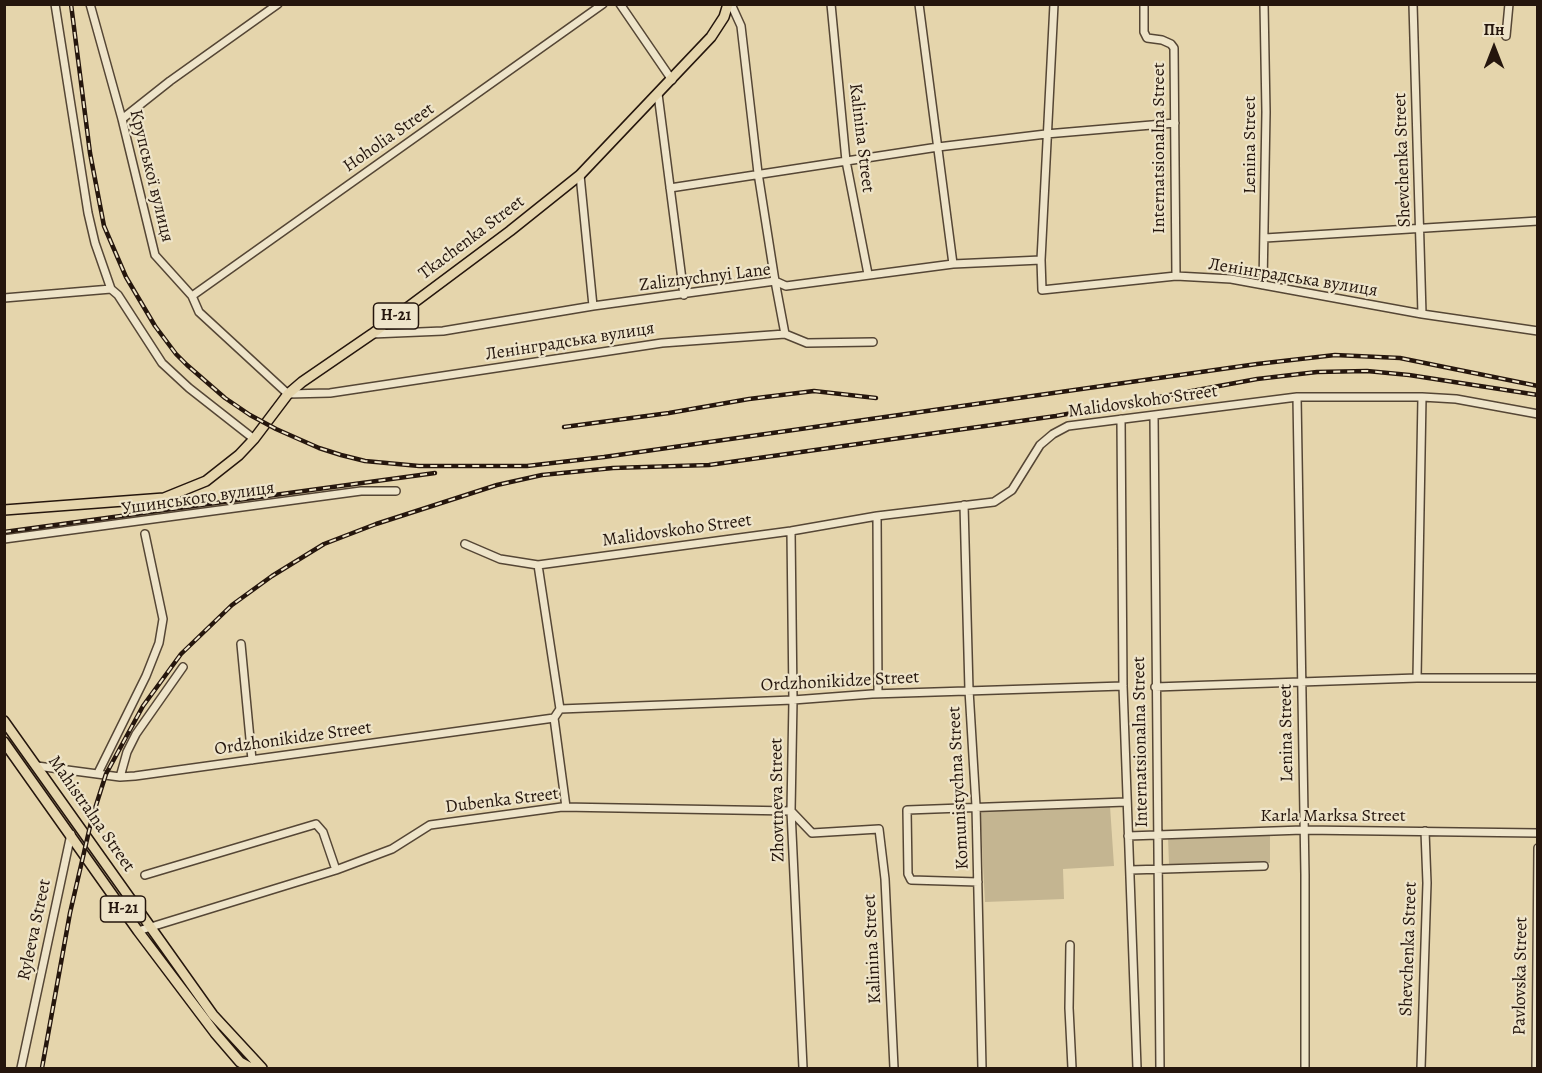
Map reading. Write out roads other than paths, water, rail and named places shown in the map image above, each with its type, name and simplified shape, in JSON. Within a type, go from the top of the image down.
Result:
[{"type":"main road","name":"Tkachenka Street","points":[[4,510],[164,498],[206,481],[239,455],[288,394],[302,382],[372,334],[510,231],[580,175],[711,37],[724,17],[729,4]]},
{"type":"main road","name":"Mahistralna Street","points":[[4,721],[213,1015],[262,1068]]},
{"type":"main road","name":"Mahistralna Street","points":[[4,742],[138,931],[215,1032],[240,1062],[248,1068]]},
{"type":"street","points":[[55,4],[88,213],[95,243],[111,289],[118,295],[162,363],[189,388],[254,439]]},
{"type":"street","name":"Крупської вулиця","points":[[90,4],[122,119],[155,255],[192,296],[199,312],[288,394]]},
{"type":"street","points":[[122,119],[170,81],[278,4]]},
{"type":"street","name":"Hoholia Street","points":[[192,296],[603,4]]},
{"type":"street","points":[[620,4],[672,80]]},
{"type":"street","points":[[729,4],[741,26],[758,173],[785,334]]},
{"type":"street","name":"Kalinina Street","points":[[831,4],[846,161],[868,274]]},
{"type":"street","points":[[919,4],[953,264]]},
{"type":"street","points":[[1041,260],[1054,4]]},
{"type":"street","name":"Internatsionalna Street","points":[[1144,4],[1144,32],[1147,39],[1162,40],[1174,48],[1176,276]]},
{"type":"street","name":"Lenina Street","points":[[1263,285],[1266,112],[1264,4]]},
{"type":"street","name":"Shevchenka Street","points":[[1413,4],[1422,314]]},
{"type":"street","points":[[1506,36],[1509,4]]},
{"type":"street","points":[[658,94],[684,295]]},
{"type":"street","points":[[670,188],[938,147],[1046,134],[1175,123]]},
{"type":"street","points":[[580,175],[593,306]]},
{"type":"street","points":[[1265,238],[1538,221]]},
{"type":"street","name":"Ленінградська вулиця","points":[[1041,260],[1042,290],[1176,276],[1231,279],[1422,314],[1538,331]]},
{"type":"street","name":"Zaliznychnyi Lane","points":[[372,334],[443,331],[593,306],[775,281],[786,286],[953,264],[1041,260]]},
{"type":"street","points":[[4,298],[111,289]]},
{"type":"street","name":"Ленінградська вулиця","points":[[288,394],[330,393],[662,343],[785,334],[807,343],[873,342]]},
{"type":"street","name":"Lenina Street","points":[[1297,397],[1305,1068]]},
{"type":"street","name":"Malidovskoho Street","points":[[465,543],[500,559],[538,565],[791,531],[877,516],[994,502],[1012,490],[1040,445],[1053,434],[1068,426],[1297,397],[1456,399],[1538,414]]},
{"type":"street","points":[[1417,678],[1422,397]]},
{"type":"street","name":"Internatsionalna Street","points":[[1154,416],[1160,1068]]},
{"type":"street","name":"Internatsionalna Street","points":[[1121,419],[1122,686],[1137,1068]]},
{"type":"street","name":"Ушинського вулиця","points":[[4,539],[362,491],[396,491]]},
{"type":"street","name":"Komunistychna Street","points":[[964,505],[969,690],[976,806],[982,1068]]},
{"type":"street","points":[[877,516],[878,693]]},
{"type":"street","name":"Zhovtneva Street","points":[[791,531],[793,700],[791,811],[803,1068]]},
{"type":"street","points":[[98,773],[146,676],[159,643],[163,619],[145,534]]},
{"type":"street","points":[[538,565],[560,709],[554,718],[566,807]]},
{"type":"street","points":[[240,645],[252,760]]},
{"type":"street","points":[[120,777],[127,752],[136,734],[183,667]]},
{"type":"street","points":[[1155,687],[1417,678],[1538,678]]},
{"type":"street","name":"Ordzhonikidze Street","points":[[560,709],[793,700],[878,693],[1122,686]]},
{"type":"street","name":"Ordzhonikidze Street","points":[[37,766],[120,777],[554,718]]},
{"type":"street","points":[[978,882],[914,881],[908,874],[907,810],[1126,802]]},
{"type":"street","name":"Dubenka Street","points":[[138,931],[336,870],[392,849],[430,825],[566,807],[791,811]]},
{"type":"street","name":"Kalinina Street","points":[[791,811],[812,833],[879,829],[885,879],[894,1068]]},
{"type":"street","points":[[145,875],[316,824],[322,832],[336,870]]},
{"type":"street","name":"Karla Marksa Street","points":[[1128,836],[1303,830],[1538,832]]},
{"type":"street","name":"Shevchenka Street","points":[[1421,1068],[1426,883],[1425,831]]},
{"type":"street","name":"Ryleeva Street","points":[[21,1068],[71,834]]},
{"type":"street","name":"Pavlovska Street","points":[[1536,1068],[1538,848]]},
{"type":"street","points":[[1130,870],[1264,866]]},
{"type":"street","points":[[1070,945],[1069,1008],[1072,1068]]},
{"type":"railway","points":[[71,4],[90,153],[104,226],[126,277],[155,326],[176,354],[225,398],[276,429],[341,455],[365,461],[419,466],[527,466],[1335,355],[1400,358],[1538,386]]},
{"type":"railway","points":[[42,1068],[70,913],[92,818],[106,774],[143,706],[181,654],[232,605],[272,576],[324,544],[376,524],[497,485],[542,475],[613,468],[709,465],[1056,416],[1257,379],[1317,372],[1367,371],[1409,375],[1538,395]]},
{"type":"railway","points":[[564,427],[814,391],[876,398]]},
{"type":"railway","points":[[4,532],[435,473]]}]
